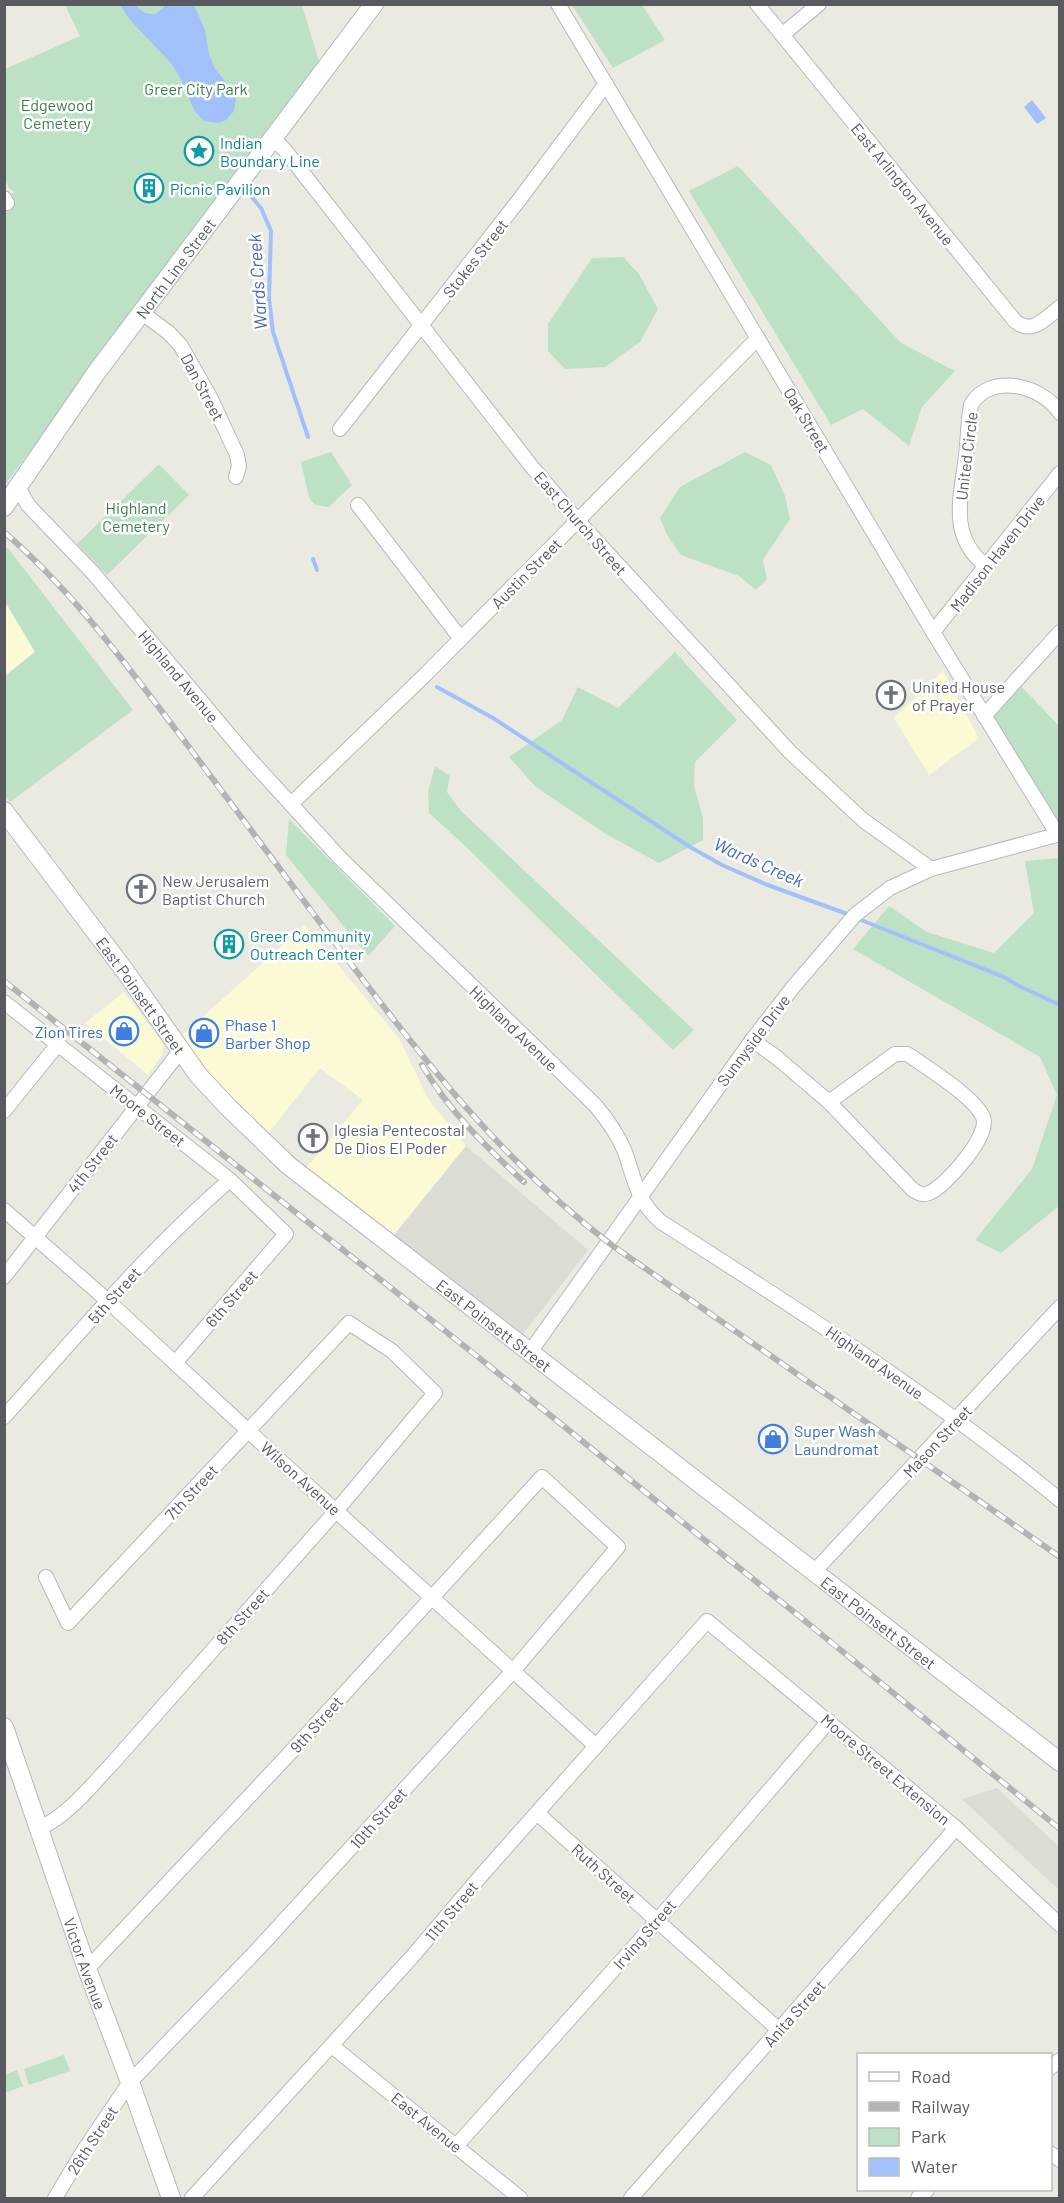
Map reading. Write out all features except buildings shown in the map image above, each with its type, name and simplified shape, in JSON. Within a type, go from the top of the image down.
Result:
[{"type":"main road","name":"North Line Street","points":[[4,507],[87,385],[374,4]]},
{"type":"main road","name":"East Poinsett Street","points":[[4,811],[125,971],[199,1076],[288,1165],[1059,1762]]},
{"type":"main road","name":"Victor Avenue","points":[[4,1727],[87,1970],[171,2199]]},
{"type":"street","name":"Oak Street","points":[[558,4],[933,632],[1059,834]]},
{"type":"street","name":"East Arlington Avenue","points":[[757,4],[1015,321],[1023,327],[1032,327],[1059,307]]},
{"type":"street","points":[[782,35],[819,4]]},
{"type":"street","name":"Stokes Street","points":[[340,429],[422,327],[606,84]]},
{"type":"street","name":"East Church Street","points":[[272,138],[284,149],[532,467],[577,520],[790,752],[863,820],[931,869]]},
{"type":"street","name":"Dan Street","points":[[141,312],[176,339],[196,372],[237,455],[239,466],[236,477]]},
{"type":"street","name":"Austin Street","points":[[291,804],[461,639],[758,338]]},
{"type":"street","name":"United Circle","points":[[986,566],[970,551],[961,531],[961,490],[971,405],[987,388],[1003,385],[1040,394],[1054,404],[1059,413]]},
{"type":"street","name":"Madison Haven Drive","points":[[933,632],[1059,473]]},
{"type":"street","name":"Highland Avenue","points":[[18,487],[28,505],[94,574],[176,673],[340,858],[595,1105],[612,1127],[624,1150],[640,1199],[649,1212],[661,1222],[836,1334],[957,1420],[1059,1500]]},
{"type":"street","points":[[358,505],[461,639]]},
{"type":"street","points":[[984,716],[1059,632]]},
{"type":"street","name":"Sunnyside Drive","points":[[530,1352],[752,1040],[794,986],[855,915],[890,888],[931,869],[1059,834]]},
{"type":"street","name":"Moore Street","points":[[4,1002],[230,1180],[286,1234]]},
{"type":"street","points":[[752,1040],[776,1057],[829,1102],[912,1189],[921,1194],[931,1192],[958,1167],[981,1137],[984,1126],[982,1115],[956,1089],[912,1057],[901,1054],[891,1057],[829,1102]]},
{"type":"street","points":[[4,1111],[58,1044]]},
{"type":"street","name":"4th Street","points":[[4,1277],[181,1050]]},
{"type":"street","name":"5th Street","points":[[4,1417],[168,1236],[230,1180]]},
{"type":"street","name":"Wilson Avenue","points":[[4,1210],[108,1301],[596,1746]]},
{"type":"street","name":"6th Street","points":[[176,1363],[286,1234]]},
{"type":"street","name":"Mason Street","points":[[813,1573],[957,1420],[1059,1307]]},
{"type":"street","name":"7th Street","points":[[46,1577],[68,1623],[349,1323],[392,1351],[435,1393]]},
{"type":"street","name":"8th Street","points":[[40,1828],[50,1824],[80,1798],[104,1772],[336,1511],[435,1393]]},
{"type":"street","name":"9th Street","points":[[87,1970],[290,1754],[542,1476],[618,1547]]},
{"type":"street","name":"10th Street","points":[[130,2082],[258,1949],[513,1671],[618,1547]]},
{"type":"street","name":"Moore Street Extension","points":[[707,1621],[956,1828],[1059,1925]]},
{"type":"street","name":"11th Street","points":[[192,2199],[332,2046],[707,1621]]},
{"type":"street","name":"Irving Street","points":[[457,2145],[657,1921],[829,1721]]},
{"type":"street","name":"Ruth Street","points":[[537,1813],[779,2030]]},
{"type":"street","name":"Anita Street","points":[[631,2199],[956,1828]]},
{"type":"street","name":"East Avenue","points":[[332,2046],[457,2145],[520,2199]]},
{"type":"street","name":"26th Street","points":[[55,2199],[82,2153],[130,2082]]},
{"type":"shaded area","points":[[4,601],[35,652],[5,676],[4,676]]},
{"type":"shaded area","points":[[943,671],[979,738],[929,775],[894,718]]},
{"type":"shaded area","points":[[305,925],[400,1040],[428,1099],[466,1146],[394,1235],[306,1168],[363,1100],[320,1068],[266,1136],[208,1075],[179,1038]]},
{"type":"shaded area","points":[[124,992],[163,1043],[162,1055],[148,1075],[85,1023]]},
{"type":"shaded area","points":[[466,1146],[588,1250],[521,1337],[394,1235]]},
{"type":"shaded area","points":[[997,1788],[1059,1847],[1059,1890],[962,1799]]},
{"type":"green space","name":"Greer City Park","points":[[65,5],[302,5],[319,61],[5,485],[4,198],[15,192],[9,188],[5,179],[5,69],[80,36]]},
{"type":"green space","points":[[572,5],[642,5],[665,40],[613,68]]},
{"type":"green space","points":[[738,166],[901,343],[955,371],[922,407],[909,446],[863,409],[831,425],[689,191]]},
{"type":"green space","points":[[623,257],[639,274],[658,309],[640,342],[605,367],[565,369],[548,351],[548,324],[592,258]]},
{"type":"green space","points":[[331,452],[352,485],[329,507],[315,505],[309,498],[301,462]]},
{"type":"green space","points":[[745,452],[771,465],[785,496],[790,519],[763,560],[767,579],[756,590],[739,576],[681,555],[667,535],[660,518],[680,487]]},
{"type":"green space","name":"Highland Cemetery","points":[[159,464],[189,495],[107,575],[77,544]]},
{"type":"green space","points":[[7,547],[133,710],[10,802],[4,794],[5,676],[35,652],[5,601],[4,550]]},
{"type":"green space","points":[[675,652],[737,720],[695,762],[694,786],[703,818],[703,840],[659,863],[604,833],[536,787],[509,757],[562,720],[578,687],[618,708]]},
{"type":"green space","points":[[1020,685],[1059,726],[1059,823],[1053,819],[990,716]]},
{"type":"green space","points":[[435,766],[450,776],[447,792],[461,811],[694,1030],[673,1050],[429,813],[428,792]]},
{"type":"green space","points":[[289,819],[395,926],[368,956],[286,855]]},
{"type":"green space","points":[[1059,858],[1059,1206],[1001,1253],[975,1240],[1032,1169],[1057,1095],[1040,1057],[853,949],[889,906],[927,932],[994,953],[1034,913],[1025,861]]},
{"type":"green space","points":[[64,2055],[70,2071],[29,2085],[24,2069]]},
{"type":"green space","points":[[17,2070],[23,2086],[5,2093],[5,2075]]},
{"type":"water","points":[[121,5],[136,5],[147,13],[154,14],[165,5],[194,5],[205,30],[209,54],[215,69],[235,93],[234,111],[226,120],[218,123],[204,121],[199,116],[173,66],[129,18]]},
{"type":"water","points":[[1032,100],[1046,118],[1037,124],[1024,107]]},
{"type":"waterway","name":"Wards Creek","points":[[251,196],[261,208],[271,231],[269,298],[273,332],[308,437]]},
{"type":"waterway","name":"Wards Creek","points":[[313,559],[317,570]]},
{"type":"waterway","name":"Wards Creek","points":[[437,687],[493,718],[690,847],[722,865],[765,884],[850,915]]},
{"type":"waterway","name":"Wards Creek","points":[[856,918],[1004,977],[1060,1005]]},
{"type":"railway","points":[[4,532],[55,580],[101,633],[401,1029],[466,1107],[536,1180],[613,1246],[1060,1557]]},
{"type":"railway","points":[[4,981],[483,1361],[1060,1829]]},
{"type":"railway","points":[[422,1065],[444,1098],[468,1127],[524,1182]]},
{"type":"place","name":"Indian Boundary Line","points":[[199,151]]},
{"type":"place","name":"Picnic Pavilion","points":[[149,188]]},
{"type":"place","name":"United House of Prayer","points":[[891,695]]},
{"type":"place","name":"New Jerusalem Baptist Church","points":[[141,889]]},
{"type":"place","name":"Greer Community Outreach Center","points":[[229,944]]},
{"type":"place","name":"Zion Tires","points":[[124,1031]]},
{"type":"place","name":"Phase 1 Barber Shop","points":[[204,1033]]},
{"type":"place","name":"Iglesia Pentecostal De Dios El Poder","points":[[313,1138]]},
{"type":"place","name":"Super Wash Laundromat","points":[[773,1439]]},
{"type":"park label","name":"Edgewood Cemetery","points":[[57,113]]}]
